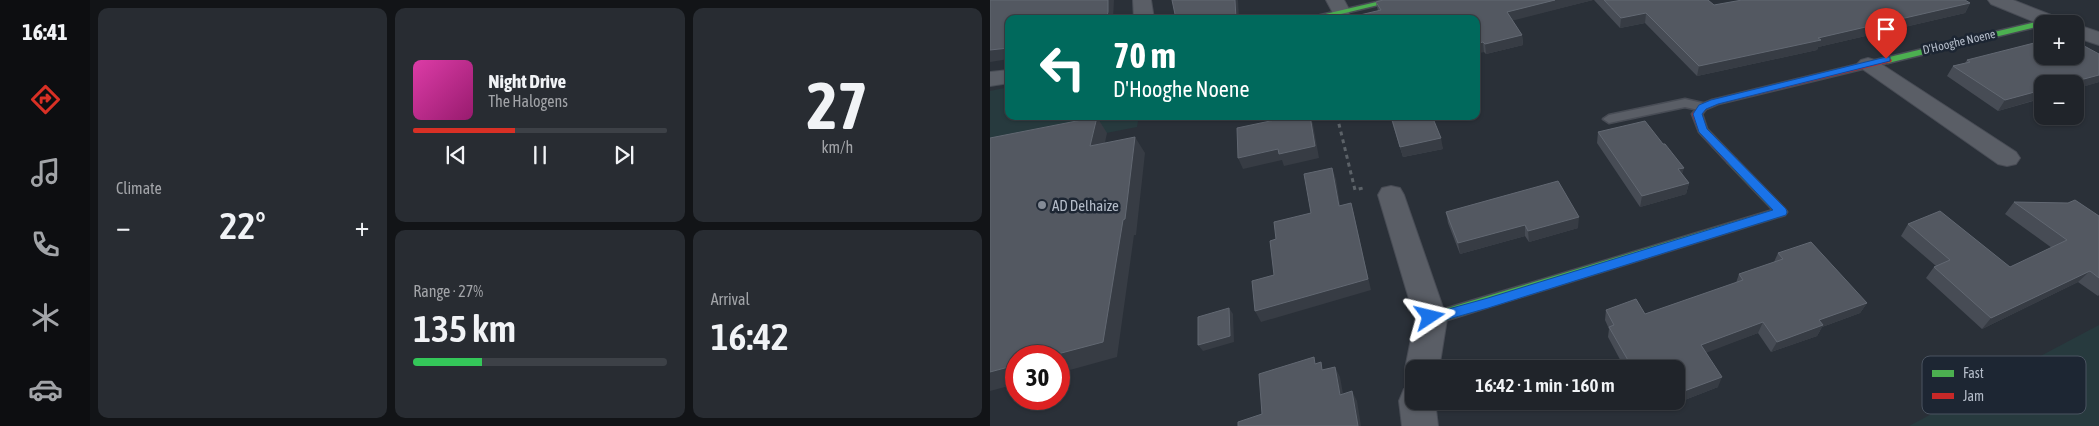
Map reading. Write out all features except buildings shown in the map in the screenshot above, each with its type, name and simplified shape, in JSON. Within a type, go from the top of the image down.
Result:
[{"type":"street","points":[[1142,0],[1144,15]]},
{"type":"street","points":[[1317,15],[1338,5],[1394,0]]},
{"type":"street","points":[[1997,0],[2035,15]]},
{"type":"street","name":"D'Hooghe Noene","points":[[1703,107],[1715,102],[1868,64],[2034,26]]},
{"type":"street","points":[[2084,33],[2099,39]]},
{"type":"street","points":[[1868,64],[2007,158]]},
{"type":"street","points":[[990,79],[1005,77]]},
{"type":"street","points":[[1431,319],[1782,212],[1702,130],[1698,114],[1703,107]]},
{"type":"street","points":[[1391,195],[1431,319],[1424,360]]},
{"type":"street","points":[[1418,410],[1420,426]]},
{"type":"lane","points":[[1609,118],[1685,103],[1703,107]]},
{"type":"path","points":[[1338,120],[1355,190],[1387,183],[1391,195]]},
{"type":"green space","points":[[1005,88],[1005,120],[1138,120],[1137,127],[990,156],[990,91]]},
{"type":"green space","points":[[2099,325],[2099,426],[1909,426],[1932,414],[2086,414],[2086,356],[2041,356]]},
{"type":"traffic: fast","points":[[1326,15],[1395,0]]},
{"type":"traffic: fast","points":[[1888,60],[2034,25]]},
{"type":"traffic: fast","points":[[1431,319],[1781,212],[1732,161]]},
{"type":"traffic: jam","points":[[1732,161],[1702,130],[1697,114],[1703,107],[1715,102],[1888,60]]},
{"type":"place","name":"AD Delhaize","points":[[1042,205]]},
{"type":"route","points":[[1430,317],[1431,319],[1488,303],[1782,212],[1702,130],[1698,114],[1703,107],[1715,102],[1886,59]]}]
